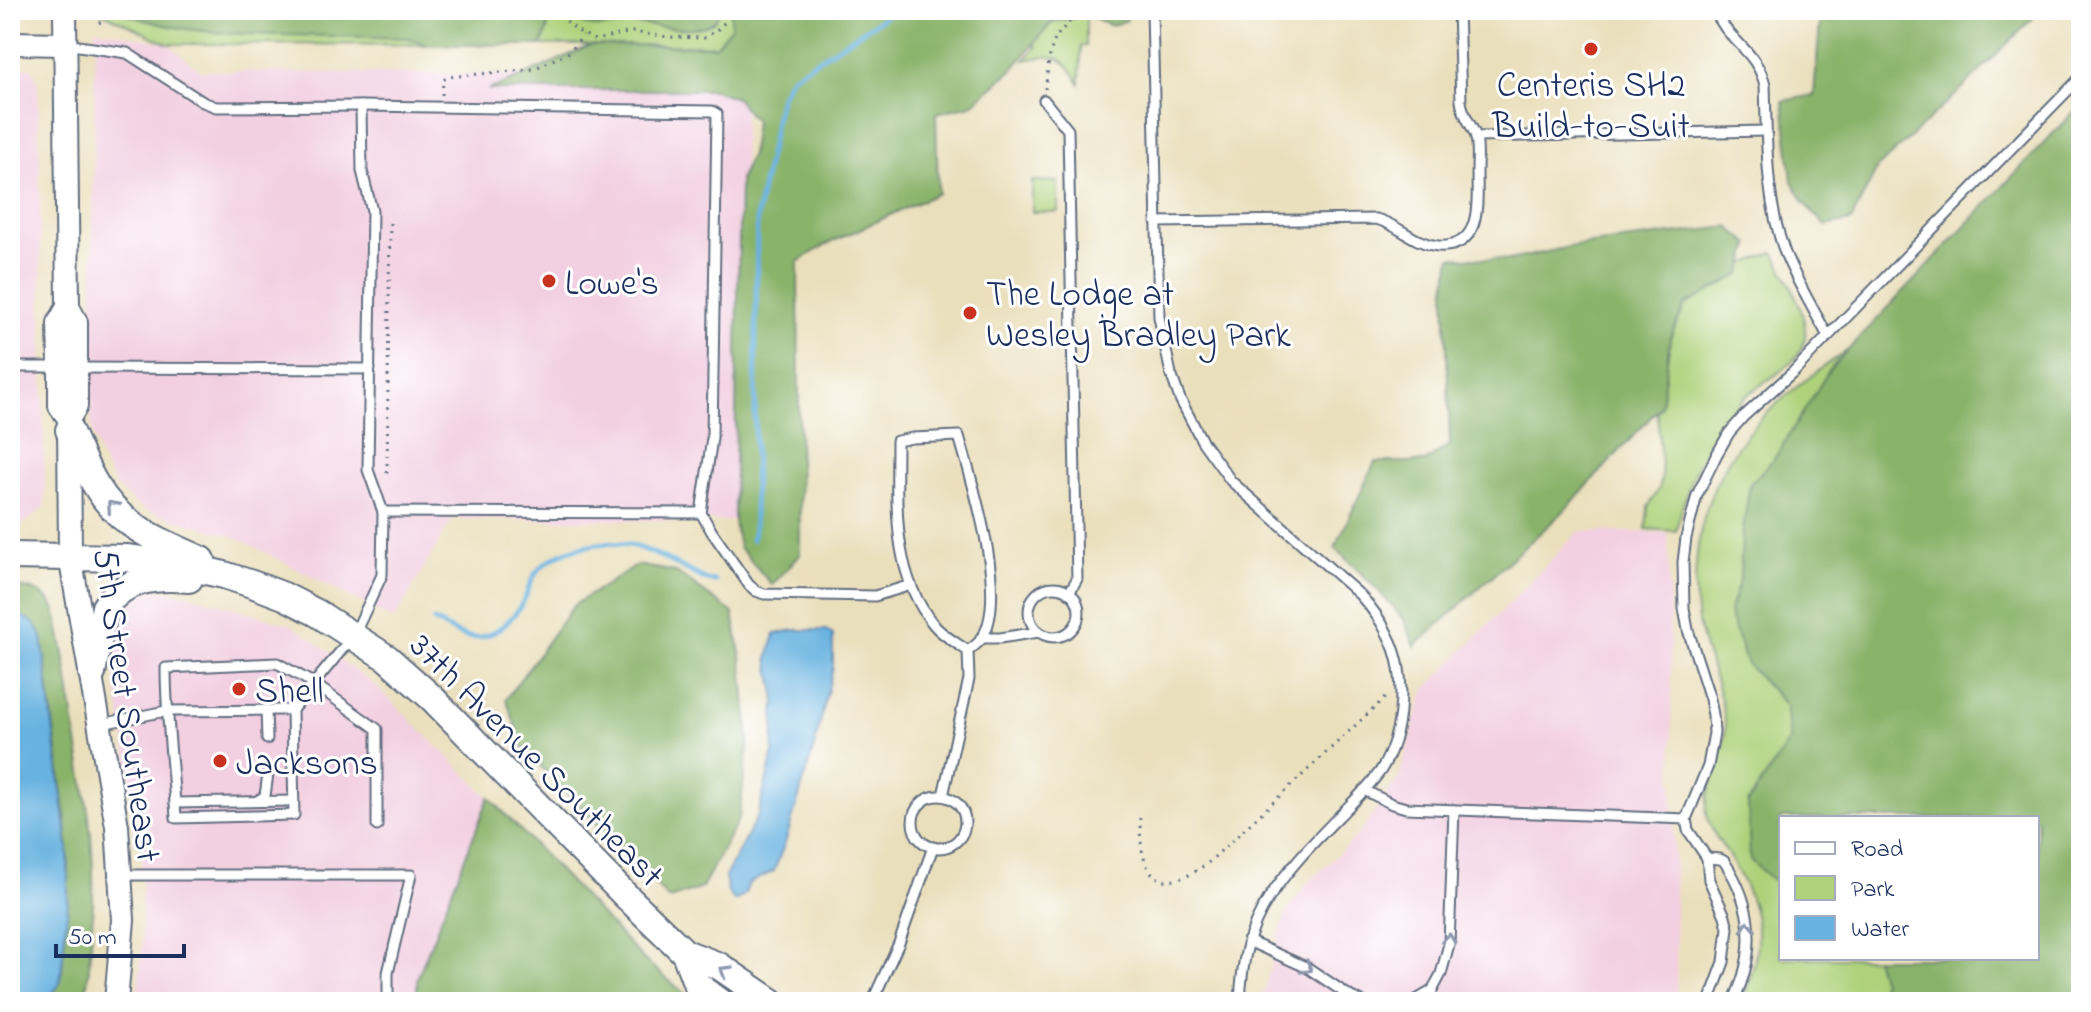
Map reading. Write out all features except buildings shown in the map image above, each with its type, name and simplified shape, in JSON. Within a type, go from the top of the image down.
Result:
[{"type":"main road","points":[[69,424],[90,476],[120,516],[149,535],[252,584]]},
{"type":"main road","name":"37th Avenue Southeast","points":[[10,556],[150,560],[224,575],[306,607],[354,635],[387,658],[432,698],[685,953],[719,966],[767,999]]},
{"type":"main road","points":[[92,673],[105,607],[119,590],[130,583],[180,578],[252,584]]},
{"type":"main road","name":"37th Avenue Southeast","points":[[685,953],[697,985],[720,1002]]},
{"type":"street","name":"5th Street Southeast","points":[[65,10],[68,307],[76,322],[68,368],[76,406],[69,424],[70,556],[117,826],[123,920],[116,1002]]},
{"type":"street","points":[[10,43],[65,44]]},
{"type":"lane","points":[[1152,10],[1159,317],[1171,374],[1191,422],[1231,481],[1371,608],[1389,636],[1398,664],[1400,684],[1394,739],[1380,771],[1284,876],[1258,917],[1244,957],[1240,1002]]},
{"type":"lane","points":[[1156,222],[1376,219],[1425,244],[1449,246],[1459,242],[1474,225],[1478,213],[1476,137],[1461,101],[1458,10]]},
{"type":"lane","points":[[1715,10],[1719,20],[1762,72],[1768,180],[1778,231],[1795,276],[1828,336]]},
{"type":"lane","points":[[65,44],[127,53],[203,102],[216,107],[442,107],[712,111],[717,114],[712,438],[701,513],[749,585],[764,594],[875,596],[911,585]]},
{"type":"lane","points":[[1709,1002],[1724,962],[1728,928],[1709,880],[1707,858],[1688,830],[1686,819],[1708,766],[1714,733],[1712,707],[1684,608],[1683,562],[1691,515],[1705,478],[1729,433],[1743,417],[1794,371],[2081,77]]},
{"type":"lane","points":[[1044,100],[1068,130],[1077,579],[1069,593]]},
{"type":"lane","points":[[361,106],[362,171],[372,211],[368,470],[383,512],[382,575],[354,635],[313,683],[292,710],[294,815],[176,818],[173,757],[166,711],[166,668],[277,663],[313,683],[377,729],[377,826]]},
{"type":"lane","points":[[1476,137],[1766,131]]},
{"type":"lane","points":[[10,367],[370,369]]},
{"type":"lane","points":[[943,796],[969,679],[968,651],[981,638],[987,624],[991,575],[959,436],[897,441],[899,544],[911,585],[924,612],[936,627],[968,651]]},
{"type":"lane","points":[[383,512],[701,513]]},
{"type":"lane","points":[[981,638],[1039,632],[1052,637],[1066,634],[1076,622],[1078,606],[1069,593],[1062,589],[1046,589],[1034,598],[1029,612],[1030,620],[1039,632]]},
{"type":"lane","points":[[266,710],[267,739]]},
{"type":"lane","points":[[101,724],[166,711],[292,710]]},
{"type":"lane","points":[[257,801],[265,796],[268,774]]},
{"type":"lane","points":[[1364,790],[1406,808],[1686,819]]},
{"type":"lane","points":[[943,796],[958,804],[965,827],[950,846],[933,847],[925,844],[914,830],[914,812],[926,799],[943,796]]},
{"type":"lane","points":[[175,803],[293,801]]},
{"type":"lane","points":[[1413,1002],[1432,991],[1441,974],[1449,944],[1454,810]]},
{"type":"lane","points":[[872,1002],[899,943],[933,847]]},
{"type":"lane","points":[[1707,858],[1724,861],[1740,888],[1746,910],[1749,933],[1747,960],[1742,983],[1733,1002]]},
{"type":"lane","points":[[121,875],[411,875],[388,973],[388,1002]]},
{"type":"lane","points":[[1248,941],[1308,968],[1362,1002]]},
{"type":"path","points":[[99,23],[120,10]]},
{"type":"path","points":[[555,10],[565,21],[595,40],[632,32],[704,38],[725,22],[725,10]]},
{"type":"path","points":[[1044,100],[1054,42],[1077,10]]},
{"type":"path","points":[[442,107],[443,80],[448,77],[533,69],[570,52],[584,34]]},
{"type":"path","points":[[387,473],[390,217]]},
{"type":"path","points":[[1140,818],[1140,843],[1146,867],[1157,877],[1170,880],[1188,875],[1208,863],[1400,684]]},
{"type":"shaded area","points":[[95,28],[168,44],[200,71],[744,77],[744,521],[452,519],[394,620],[236,537],[144,510],[116,487],[100,456],[91,426]]},
{"type":"shaded area","points":[[10,65],[32,69],[38,81],[45,506],[21,526],[10,527]]},
{"type":"shaded area","points":[[1579,531],[1668,533],[1677,1002],[1261,1002],[1285,915],[1305,886],[1359,834],[1399,777],[1424,691]]},
{"type":"shaded area","points":[[155,590],[186,594],[292,625],[376,686],[489,797],[417,979],[417,1002],[137,1002],[142,946],[142,850],[115,680],[114,617],[138,594]]},
{"type":"green space","points":[[97,10],[1086,10],[1086,46],[1081,46],[1080,85],[1070,68],[1059,59],[1045,57],[1025,60],[1037,46],[168,44]]},
{"type":"green space","points":[[117,10],[541,10],[548,27],[542,45],[425,45],[409,38],[200,31],[137,18]]},
{"type":"green space","points":[[565,10],[718,10],[716,19],[708,25],[681,28],[629,24],[591,26],[577,21]]},
{"type":"green space","points":[[731,10],[1126,10],[1127,20],[1111,26],[1089,15],[1052,22],[1013,69],[971,105],[936,113],[938,193],[825,245],[798,262],[800,555],[772,585],[739,547],[734,523],[740,179],[751,154],[755,121],[736,98],[714,90],[488,90],[591,45],[715,46],[731,27]]},
{"type":"green space","points":[[1821,10],[2041,10],[1877,168],[1851,221],[1825,226],[1804,202],[1792,181],[1783,101],[1814,95]]},
{"type":"green space","points":[[2081,104],[2081,1002],[1879,1002],[1882,981],[1876,960],[2039,960],[2039,816],[1779,816],[1779,884],[1750,860],[1748,803],[1790,740],[1786,705],[1747,664],[1729,613],[1740,580],[1742,537],[1750,484],[1775,458],[1830,369]]},
{"type":"green space","points":[[1032,181],[1058,182],[1058,212],[1032,212]]},
{"type":"green space","points":[[1729,227],[1750,244],[1741,274],[1685,305],[1670,338],[1661,406],[1564,511],[1415,646],[1404,620],[1335,548],[1375,462],[1425,462],[1450,444],[1445,293],[1451,257],[1510,260],[1574,246]]},
{"type":"green space","points":[[1774,252],[1803,317],[1805,338],[1802,348],[1789,365],[1745,397],[1715,434],[1694,473],[1676,531],[1646,529],[1648,507],[1659,489],[1662,476],[1657,411],[1661,406],[1670,338],[1685,305],[1741,274],[1744,264]]},
{"type":"green space","points":[[1851,348],[1830,369],[1775,458],[1750,484],[1740,580],[1729,613],[1747,664],[1786,705],[1790,740],[1777,762],[1779,960],[1876,960],[1882,981],[1879,1002],[1742,1002],[1754,962],[1757,928],[1749,895],[1713,832],[1707,815],[1709,794],[1723,746],[1725,721],[1696,610],[1696,564],[1701,530],[1722,471],[1738,446],[1777,403]]},
{"type":"green space","points":[[637,565],[676,572],[733,613],[742,663],[749,739],[739,818],[702,888],[669,899],[524,749],[506,699],[574,605]]},
{"type":"green space","points":[[10,586],[34,591],[53,606],[65,659],[93,864],[92,933],[85,1002],[27,1002],[40,1000],[62,972],[69,869],[66,819],[42,638],[30,621],[10,615]]},
{"type":"green space","points":[[489,797],[642,958],[695,1002],[417,1002],[417,979]]},
{"type":"water","points":[[10,615],[30,620],[42,638],[68,847],[68,904],[60,983],[45,998],[25,1002],[10,1002]]},
{"type":"water","points":[[794,630],[826,630],[833,635],[833,668],[815,744],[774,871],[749,883],[745,894],[735,901],[728,893],[725,877],[758,815],[773,755],[775,694],[768,658],[775,634]]},
{"type":"waterway","points":[[752,540],[757,217],[779,104],[791,77],[889,14],[889,10]]},
{"type":"waterway","points":[[434,621],[467,637],[476,638],[494,632],[515,613],[542,567],[564,553],[591,545],[638,547],[715,581]]},
{"type":"place","name":"Centeris SH2 Build-to-Suit","points":[[1591,49]]},
{"type":"place","name":"Lowe's","points":[[549,281]]},
{"type":"place","name":"The Lodge at Wesley Bradley Park","points":[[970,313]]},
{"type":"place","name":"Shell","points":[[239,689]]},
{"type":"place","name":"Jacksons","points":[[220,761]]}]
